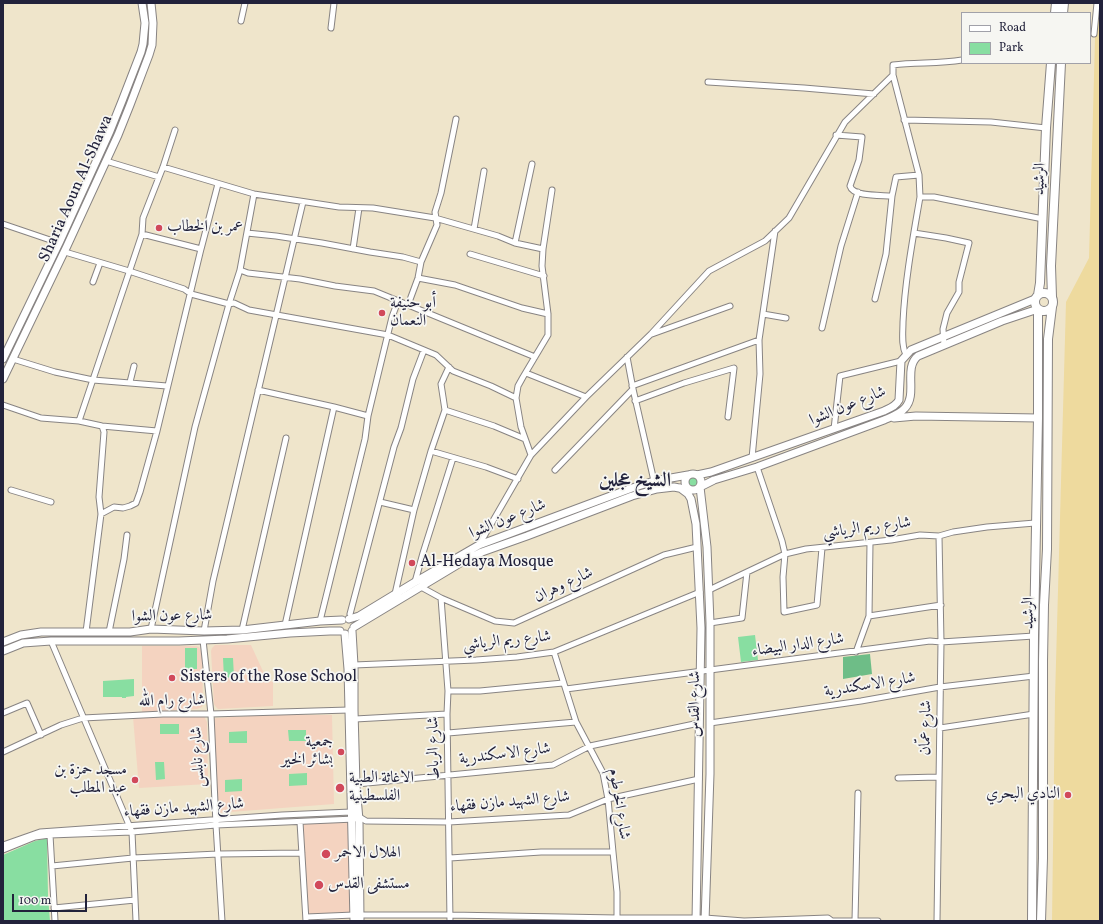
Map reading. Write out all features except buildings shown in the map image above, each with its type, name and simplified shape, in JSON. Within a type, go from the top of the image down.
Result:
[{"type":"main road","name":"Sharia Aoun Al-Shawa","points":[[3,359],[110,131],[141,52],[145,23],[142,3]]},
{"type":"main road","name":"Sharia Aoun Al-Shawa","points":[[3,379],[64,252],[126,117],[149,55],[153,37],[154,22],[151,3]]},
{"type":"main road","name":"الرشيد","points":[[1036,297],[1040,283],[1046,128],[1051,64]]},
{"type":"main road","name":"الرشيد","points":[[1052,297],[1050,266],[1061,64]]},
{"type":"main road","points":[[904,358],[911,350],[1045,292],[1052,297],[1052,307],[1045,311],[1038,309],[1035,304],[1036,297]]},
{"type":"main road","name":"الرشيد","points":[[1041,921],[1043,613],[1047,549],[1048,339],[1052,307]]},
{"type":"main road","name":"الرشيد","points":[[1032,921],[1038,309]]},
{"type":"main road","name":"شارع عون الشوا","points":[[916,416],[912,412],[910,400],[912,366],[914,360],[918,356],[1002,321],[1038,309]]},
{"type":"main road","name":"شارع عون الشوا","points":[[697,475],[711,472],[834,429],[884,411],[897,404],[899,400],[904,358]]},
{"type":"main road","name":"شارع عون الشوا","points":[[700,487],[710,482],[757,467],[884,420],[904,409],[910,400]]},
{"type":"main road","name":"شارع عون الشوا","points":[[884,420],[916,416],[1038,418]]},
{"type":"main road","points":[[688,475],[697,475],[702,481],[700,487],[696,490],[688,489],[684,482],[688,475]]},
{"type":"main road","name":"شارع عون الشوا","points":[[3,651],[23,643],[51,641],[203,640],[290,633],[348,631],[479,545],[632,488],[654,481],[688,475]]},
{"type":"main road","points":[[701,497],[704,489],[710,482]]},
{"type":"main road","name":"شارع القدس","points":[[700,487],[707,547],[711,671],[710,774],[705,920]]},
{"type":"main road","points":[[680,488],[688,494],[691,499]]},
{"type":"main road","name":"شارع عون الشوا","points":[[3,642],[21,635],[41,632],[130,632],[151,629],[204,631],[242,630],[359,616],[395,594],[482,552],[534,534],[632,496],[657,489],[688,489]]},
{"type":"main road","name":"شارع القدس","points":[[688,489],[696,524],[701,628],[696,920]]},
{"type":"main road","points":[[357,817],[349,710],[348,631],[353,622],[347,618],[339,624],[348,631],[354,665],[357,817],[357,918]]},
{"type":"street","points":[[241,21],[245,3]]},
{"type":"street","points":[[331,28],[334,3]]},
{"type":"street","points":[[1094,34],[1097,3]]},
{"type":"street","points":[[834,429],[840,376],[904,358],[902,340],[905,289],[920,197],[919,175],[893,75],[893,65],[961,60]]},
{"type":"street","points":[[479,545],[531,456],[586,397],[651,334],[709,271],[765,241],[789,218],[836,135],[845,122],[893,75]]},
{"type":"street","points":[[708,82],[874,94]]},
{"type":"street","points":[[408,305],[418,278],[421,262],[437,225],[435,212],[441,193],[456,119]]},
{"type":"street","points":[[904,120],[992,122],[1046,128]]},
{"type":"street","points":[[79,421],[142,234],[143,218],[163,167],[175,130]]},
{"type":"street","points":[[836,135],[862,137],[859,160],[850,186],[851,190],[868,195],[892,196]]},
{"type":"street","points":[[106,161],[159,177]]},
{"type":"street","points":[[514,243],[532,164]]},
{"type":"street","points":[[163,167],[254,194],[339,207],[373,208],[436,218],[514,243],[543,249]]},
{"type":"street","points":[[474,229],[484,171]]},
{"type":"street","points":[[875,298],[886,254],[892,196],[896,177],[919,175]]},
{"type":"street","points":[[101,514],[114,507],[124,508],[136,502],[140,492],[218,184]]},
{"type":"street","points":[[531,456],[520,422],[516,398],[518,386],[548,335],[548,314],[542,266],[543,249],[552,190]]},
{"type":"street","points":[[822,328],[841,246],[858,192]]},
{"type":"street","points":[[151,629],[195,427],[229,304],[240,270],[254,194]]},
{"type":"street","points":[[920,197],[934,197],[1043,219]]},
{"type":"street","points":[[204,631],[213,581],[303,202]]},
{"type":"street","points":[[353,249],[359,208]]},
{"type":"street","points":[[3,224],[59,242]]},
{"type":"street","points":[[752,458],[760,374],[759,340],[775,231]]},
{"type":"street","points":[[247,233],[276,236],[403,256],[421,262]]},
{"type":"street","points":[[914,233],[970,243],[959,282],[959,292],[947,313],[943,337],[944,345]]},
{"type":"street","points":[[142,234],[201,249]]},
{"type":"street","points":[[64,252],[184,289],[191,294],[229,304],[234,303],[249,310],[388,335],[436,355],[454,371],[516,398]]},
{"type":"street","points":[[470,254],[544,276]]},
{"type":"street","points":[[93,282],[100,263]]},
{"type":"street","points":[[240,270],[248,273],[374,291],[535,357]]},
{"type":"street","points":[[418,278],[455,285],[522,308],[548,314]]},
{"type":"street","points":[[320,621],[365,439],[368,416],[392,317],[398,301]]},
{"type":"street","points":[[651,334],[730,306]]},
{"type":"street","points":[[763,314],[786,318]]},
{"type":"street","points":[[555,470],[632,388],[759,340]]},
{"type":"street","points":[[347,618],[380,502],[394,446],[401,428],[413,379],[424,350]]},
{"type":"street","points":[[627,358],[632,388],[654,481]]},
{"type":"street","points":[[13,359],[55,372],[93,380],[167,386]]},
{"type":"street","points":[[130,382],[134,366]]},
{"type":"street","points":[[395,594],[414,510],[431,450],[445,410],[441,384],[449,367]]},
{"type":"street","points":[[635,401],[684,383],[734,368],[728,417]]},
{"type":"street","points":[[526,373],[586,397]]},
{"type":"street","points":[[258,390],[368,416]]},
{"type":"street","points":[[3,405],[41,418],[79,421],[102,426],[156,431]]},
{"type":"street","points":[[286,625],[334,407]]},
{"type":"street","points":[[445,410],[494,426],[525,439]]},
{"type":"street","points":[[86,632],[101,514],[99,497],[104,432],[102,426]]},
{"type":"street","points":[[242,630],[286,438]]},
{"type":"street","points":[[431,450],[518,478]]},
{"type":"street","points":[[442,598],[418,584],[453,458]]},
{"type":"street","points":[[757,467],[772,509],[785,554],[783,577],[784,612],[817,606],[822,548]]},
{"type":"street","points":[[11,490],[51,502]]},
{"type":"street","points":[[380,502],[414,510]]},
{"type":"street","name":"شارع ريم الرياشي","points":[[709,590],[785,554],[806,548],[822,548],[870,543],[920,535],[939,536],[973,529],[1035,523]]},
{"type":"street","points":[[109,632],[124,558],[127,535]]},
{"type":"street","name":"شارع عمّان","points":[[937,921],[941,642],[939,536]]},
{"type":"street","points":[[856,652],[869,616],[870,543]]},
{"type":"street","name":"شارع وهران","points":[[442,598],[495,621],[514,623],[664,555],[697,547]]},
{"type":"street","points":[[710,623],[742,618],[747,572]]},
{"type":"street","name":"شارع ريم الرياشي","points":[[354,665],[517,657],[554,652],[700,592]]},
{"type":"street","name":"شارع الرباط","points":[[442,598],[448,691],[450,921]]},
{"type":"street","points":[[869,616],[941,605]]},
{"type":"street","name":"شارع الدار البيضاء","points":[[566,689],[856,652],[930,641],[941,642],[1034,636]]},
{"type":"street","name":"شارع نابلس","points":[[203,640],[211,714],[215,822],[222,921]]},
{"type":"street","points":[[51,641],[132,832],[136,921]]},
{"type":"street","name":"شارع الخرطوم","points":[[554,652],[576,722],[603,773],[608,799],[617,892],[617,920]]},
{"type":"street","name":"شارع الاسكندرية","points":[[710,723],[860,701],[940,687],[1034,676]]},
{"type":"street","points":[[448,691],[480,691],[563,682]]},
{"type":"street","points":[[3,713],[27,703],[41,736]]},
{"type":"street","name":"شارع رام الله","points":[[3,752],[41,736],[61,725],[83,718],[163,714],[349,710]]},
{"type":"street","points":[[355,719],[448,714]]},
{"type":"street","points":[[940,728],[1034,714]]},
{"type":"street","points":[[448,733],[576,722]]},
{"type":"street","name":"شارع الاسكندرية","points":[[357,784],[552,765],[590,746],[699,723]]},
{"type":"street","points":[[898,778],[938,777]]},
{"type":"street","name":"شارع الشهيد مازن فقهاء","points":[[3,845],[40,832],[129,826],[357,817],[449,822],[570,815],[608,799],[699,779]]},
{"type":"street","points":[[851,920],[858,793]]},
{"type":"street","name":"شارع الشهيد مازن فقهاء","points":[[3,850],[35,837],[50,835],[132,832],[215,822],[300,822],[357,817]]},
{"type":"street","points":[[300,822],[306,919],[450,915],[617,920],[744,921],[808,920],[828,918],[832,921],[878,921]]},
{"type":"street","points":[[50,835],[55,921]]},
{"type":"street","points":[[450,858],[542,852],[613,852]]},
{"type":"street","points":[[52,866],[133,858],[218,854],[302,853]]},
{"type":"street","points":[[54,908],[135,900]]},
{"type":"shaded area","points":[[215,645],[251,645],[267,680],[273,682],[273,706],[218,709],[216,707],[214,704],[211,651]]},
{"type":"shaded area","name":"Sisters of the Rose School","points":[[142,646],[199,647],[202,653],[202,707],[197,709],[142,712]]},
{"type":"shaded area","points":[[268,715],[332,715],[334,804],[217,813],[214,719]]},
{"type":"shaded area","points":[[204,716],[207,722],[208,784],[139,788],[133,717]]},
{"type":"shaded area","points":[[303,820],[349,821],[350,912],[308,914]]},
{"type":"green space","points":[[691,477],[695,477],[697,478],[697,486],[691,487],[688,484],[688,480]]},
{"type":"green space","points":[[755,635],[758,660],[741,662],[738,637]]},
{"type":"green space","points":[[185,648],[197,648],[197,669],[185,669]]},
{"type":"green space","points":[[870,654],[872,674],[843,679],[843,657]]},
{"type":"green space","points":[[223,658],[233,658],[234,677],[224,678]]},
{"type":"green space","points":[[134,679],[134,696],[126,698],[103,697],[103,681]]},
{"type":"green space","points":[[160,724],[179,724],[179,734],[160,734]]},
{"type":"green space","points":[[288,730],[306,730],[306,741],[289,741]]},
{"type":"green space","points":[[247,731],[247,743],[229,743],[229,732]]},
{"type":"green space","points":[[155,762],[164,762],[165,779],[156,780]]},
{"type":"green space","points":[[307,773],[307,785],[289,786],[289,774]]},
{"type":"green space","points":[[242,779],[242,791],[225,792],[225,780]]},
{"type":"green space","points":[[47,838],[50,921],[3,921],[3,855],[35,841]]},
{"type":"sand","points":[[1096,3],[1100,3],[1100,921],[1052,921],[1055,698],[1066,302],[1089,258]]},
{"type":"place","name":"عمر بن الخطاب","points":[[159,228]]},
{"type":"place","name":"أبو حنيفة النعمان","points":[[382,313]]},
{"type":"place","name":"Al-Hedaya Mosque","points":[[412,563]]},
{"type":"place","name":"Sisters of the Rose School","points":[[172,678]]},
{"type":"place","name":"جمعية بشائر الخير","points":[[341,752]]},
{"type":"place","name":"مسجد حمزة بن عبد المطلب","points":[[135,780]]},
{"type":"place","name":"الاغاثة الطبية الفلسطينية","points":[[340,788]]},
{"type":"place","name":"النادي البحري","points":[[1068,795]]},
{"type":"place","name":"الهلال الاحمر","points":[[326,854]]},
{"type":"place","name":"مستشفى القدس","points":[[319,885]]},
{"type":"district","name":"الشيخ عجلين","points":[[635,482]]}]
